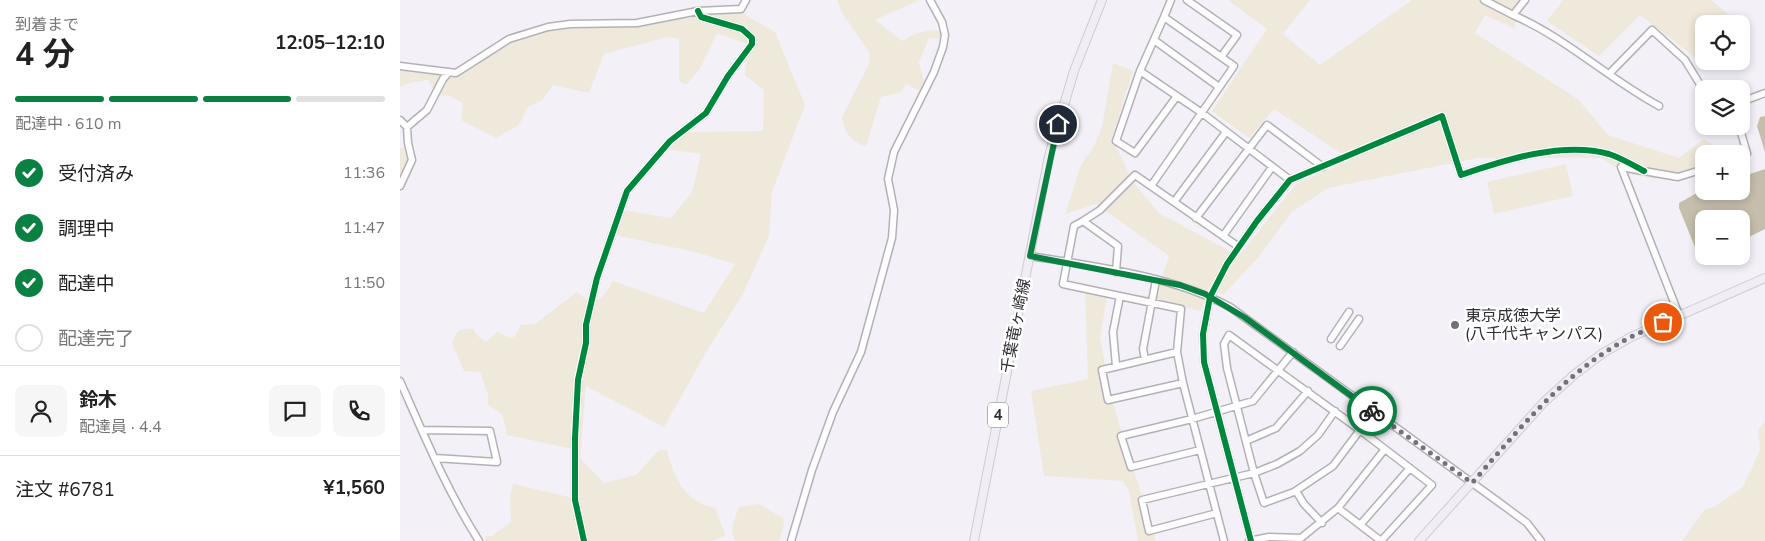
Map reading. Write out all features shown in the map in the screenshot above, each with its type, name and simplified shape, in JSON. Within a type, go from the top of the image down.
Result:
[{"type":"main road","name":"千葉竜ヶ崎線","points":[[974,541],[1049,156],[1066,94],[1102,0]]},
{"type":"main road","points":[[1419,541],[1544,402],[1575,374],[1616,345],[1679,315],[1765,278]]},
{"type":"street","points":[[400,66],[456,73],[509,39],[530,32],[570,24],[637,23],[698,12],[734,11],[740,9],[746,0]]},
{"type":"street","points":[[790,541],[812,470],[833,412],[862,352],[892,238],[894,210],[888,179],[894,152],[930,81],[943,47],[945,34],[942,22],[930,0]]},
{"type":"street","points":[[1171,0],[1140,71],[1116,141],[1135,153],[1177,96]]},
{"type":"street","points":[[1187,0],[1237,34],[1221,58]]},
{"type":"street","points":[[1484,0],[1556,38],[1634,93],[1659,106]]},
{"type":"street","points":[[1513,16],[1525,0]]},
{"type":"street","points":[[584,541],[575,500],[575,438],[578,380],[586,343],[586,327],[597,278],[627,191],[670,141],[702,118],[728,76],[752,44],[752,38],[749,33],[701,17],[698,12]]},
{"type":"street","points":[[1151,186],[1234,66],[1164,17]]},
{"type":"street","points":[[1609,74],[1652,30],[1685,60],[1697,80]]},
{"type":"street","points":[[1154,40],[1219,87]]},
{"type":"street","points":[[1140,71],[1202,113],[1290,180]]},
{"type":"street","points":[[407,127],[427,110],[443,79],[449,72]]},
{"type":"street","points":[[1750,99],[1765,93]]},
{"type":"street","points":[[1385,449],[1338,508],[1322,523],[1301,538],[1269,538],[1250,541],[1203,350],[1205,316],[1210,297],[1239,247],[1290,180],[1442,116],[1461,175],[1515,158],[1581,150],[1609,154],[1644,171]]},
{"type":"street","points":[[400,120],[407,127],[408,144],[412,160],[400,186]]},
{"type":"street","points":[[1196,218],[1267,125],[1323,167]]},
{"type":"street","points":[[1174,202],[1226,132]]},
{"type":"street","points":[[1223,236],[1272,167]]},
{"type":"street","points":[[1679,315],[1621,167],[1678,178],[1695,172]]},
{"type":"street","points":[[1224,541],[1183,383],[1177,352],[1181,309],[1063,284],[1074,226],[1100,210],[1135,176],[1239,247]]},
{"type":"street","points":[[1083,221],[1118,246],[1116,272]]},
{"type":"street","points":[[1030,256],[1180,285],[1210,297],[1237,312],[1527,523],[1541,541]]},
{"type":"street","points":[[1145,360],[1143,349],[1150,303],[1156,280]]},
{"type":"street","points":[[1116,366],[1113,332],[1120,296]]},
{"type":"street","points":[[1331,339],[1349,312]]},
{"type":"street","points":[[1340,346],[1359,319]]},
{"type":"street","points":[[1338,508],[1381,541],[1432,485],[1410,468],[1360,430],[1335,411],[1308,391],[1229,335],[1224,344],[1227,368],[1254,473],[1264,503],[1296,491],[1333,466],[1360,430]]},
{"type":"street","points":[[1177,352],[1102,370],[1108,400],[1183,383]]},
{"type":"street","points":[[1200,450],[1131,467],[1120,436],[1238,407],[1253,401],[1293,352]]},
{"type":"street","points":[[400,381],[435,458],[466,520],[480,541]]},
{"type":"street","points":[[1246,441],[1276,428],[1308,391]]},
{"type":"street","points":[[1217,513],[1150,531],[1142,500],[1254,473],[1300,451],[1318,435],[1335,411]]},
{"type":"street","points":[[422,430],[490,431],[497,462],[435,458]]},
{"type":"street","points":[[1360,524],[1410,468]]},
{"type":"street","points":[[1296,491],[1309,510],[1322,523]]},
{"type":"shaded area","points":[[837,0],[920,0],[875,20],[902,41],[926,31],[942,32],[943,39],[929,38],[919,62],[924,82],[920,91],[906,84],[901,92],[881,97],[866,146],[856,142],[849,136],[844,127],[842,117],[869,64],[870,53],[842,13]]},
{"type":"shaded area","points":[[1228,0],[1310,0],[1283,34],[1320,65],[1412,0],[1528,0],[1513,28],[1485,15],[1475,33],[1578,99],[1608,135],[1679,158],[1695,146],[1695,171],[1654,179],[1626,173],[1600,158],[1478,158],[1328,188],[1292,212],[1257,259],[1223,295],[1210,285],[1201,311],[1161,302],[1107,296],[1100,338],[1113,404],[1156,541],[1138,541],[1129,491],[1123,481],[1044,476],[1031,391],[1088,379],[1085,288],[1155,297],[1169,256],[1096,204],[1065,214],[1081,165],[1094,146],[1102,127],[1113,63],[1133,71],[1112,138],[1133,182],[1159,213],[1239,256],[1296,184],[1351,160],[1274,109],[1249,138],[1212,111],[1267,29]]},
{"type":"shaded area","points":[[1563,0],[1711,0],[1729,15],[1695,15],[1695,57],[1640,15],[1599,56],[1547,21]]},
{"type":"shaded area","points":[[742,13],[775,32],[805,105],[772,192],[769,236],[742,296],[709,347],[664,427],[586,386],[580,458],[604,483],[636,475],[660,449],[667,451],[682,487],[696,500],[704,505],[715,508],[726,536],[711,541],[485,541],[486,536],[492,536],[511,522],[510,495],[513,484],[573,498],[573,449],[507,435],[502,414],[488,405],[488,394],[480,372],[464,371],[452,343],[456,335],[459,331],[473,329],[486,342],[497,332],[511,338],[515,336],[521,325],[535,324],[577,292],[588,301],[601,298],[613,281],[704,313],[735,264],[695,252],[615,235],[623,210],[671,218],[692,192],[701,154],[666,149],[687,132],[763,131],[764,90],[745,75],[747,44],[717,33],[700,69],[686,85],[679,81],[679,39],[668,37],[604,54],[589,93],[553,85],[542,100],[528,107],[519,125],[496,138],[461,120],[463,103],[449,96],[437,95],[428,80],[409,83],[400,87],[400,69],[458,75],[514,41],[557,29],[636,26],[686,16]]},
{"type":"shaded area","points":[[1765,116],[1765,152],[1757,126],[1760,117]]},
{"type":"shaded area","points":[[1704,139],[1713,145],[1696,145]]},
{"type":"shaded area","points":[[400,148],[404,148],[410,162],[400,181]]},
{"type":"shaded area","points":[[1566,164],[1573,196],[1494,214],[1487,182]]},
{"type":"shaded area","points":[[1765,169],[1765,229],[1750,236],[1750,210],[1695,210],[1695,247],[1679,208],[1679,203],[1695,194],[1695,200],[1750,200],[1750,174]]},
{"type":"shaded area","points":[[1765,421],[1765,541],[1682,541],[1704,510],[1716,506],[1743,487],[1760,450],[1758,430]]},
{"type":"shaded area","points":[[759,504],[783,518],[784,526],[779,541],[736,541],[732,529],[739,507]]},
{"type":"cycle path","points":[[584,541],[575,500],[575,438],[578,380],[586,343],[586,325],[597,278],[627,191],[670,141],[706,113],[728,76],[752,44],[752,38],[742,29],[701,17],[698,11]]},
{"type":"cycle path","points":[[1251,541],[1204,362],[1203,334],[1210,297],[1227,264],[1257,221],[1290,180],[1442,116],[1461,175],[1515,158],[1553,151],[1573,150],[1609,154],[1644,171]]},
{"type":"way so far","points":[[1372,411],[1472,483],[1544,402],[1575,374],[1616,345],[1663,322]]},
{"type":"place","name":"東京成徳大学 (八千代キャンパス)","points":[[1455,325]]},
{"type":"route","points":[[1058,124],[1049,156],[1030,256],[1180,285],[1205,294],[1230,307],[1372,411]]}]
